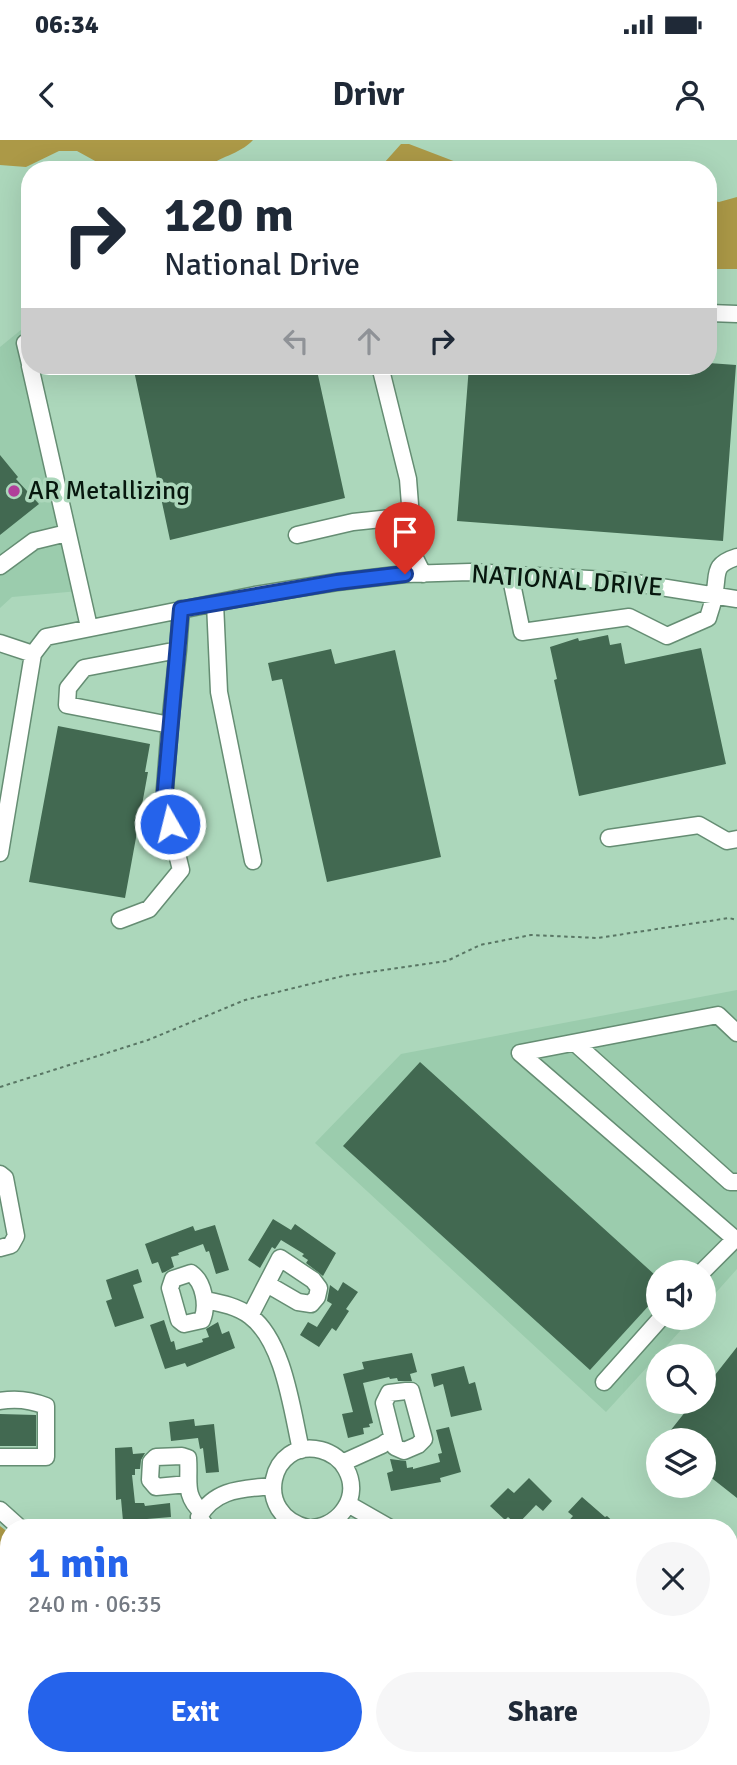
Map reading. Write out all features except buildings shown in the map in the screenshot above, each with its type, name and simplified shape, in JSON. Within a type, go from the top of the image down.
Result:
[{"type":"street","points":[[717,313],[737,314]]},
{"type":"street","points":[[32,375],[89,627]]},
{"type":"street","points":[[382,375],[408,479],[414,556],[423,573]]},
{"type":"street","points":[[297,534],[353,522],[410,516]]},
{"type":"street","points":[[0,566],[34,541],[67,533]]},
{"type":"street","points":[[510,575],[522,632],[629,617],[667,636],[708,618],[715,594],[715,572],[724,561],[737,556]]},
{"type":"street","name":"NATIONAL DRIVE","points":[[33,654],[46,637],[89,627],[337,582],[423,573],[470,572],[623,581],[737,599]]},
{"type":"street","points":[[215,603],[219,692],[253,861]]},
{"type":"street","points":[[120,920],[149,909],[181,870],[164,801],[181,609]]},
{"type":"street","points":[[0,643],[33,654],[0,853]]},
{"type":"street","points":[[170,725],[67,705],[68,688],[84,668],[178,650]]},
{"type":"street","points":[[609,838],[699,825],[727,841],[737,839]]},
{"type":"street","points":[[714,1260],[736,1238],[520,1053],[718,1015],[737,1033]]},
{"type":"street","points":[[575,1043],[730,1182],[737,1182]]},
{"type":"street","points":[[0,1174],[5,1178],[16,1236],[11,1245],[0,1248]]},
{"type":"street","points":[[250,1316],[267,1284]]},
{"type":"street","points":[[205,1300],[226,1304],[250,1316],[270,1339],[283,1371],[301,1450]]},
{"type":"street","points":[[604,1382],[651,1330]]},
{"type":"street","points":[[0,1401],[34,1401],[46,1406],[46,1457],[0,1457]]},
{"type":"street","points":[[342,1463],[392,1438]]},
{"type":"street","points":[[286,1519],[273,1499],[272,1486],[281,1464],[290,1455],[301,1450],[324,1450],[342,1463],[351,1482],[348,1504],[336,1519]]},
{"type":"street","points":[[188,1484],[193,1503],[204,1519]]},
{"type":"street","points":[[206,1519],[221,1495],[233,1490],[272,1486]]},
{"type":"street","points":[[348,1504],[374,1519]]},
{"type":"path","points":[[0,1087],[148,1040],[245,1000],[343,976],[447,961],[480,945],[531,935],[598,938],[729,918],[737,920]]},
{"type":"shaded area","points":[[0,140],[253,140],[218,161],[95,161],[77,151],[59,151],[38,161],[21,161],[21,167],[0,165]]},
{"type":"shaded area","points":[[401,144],[409,144],[453,161],[386,161]]},
{"type":"shaded area","points":[[737,197],[737,269],[717,269],[719,202]]},
{"type":"shaded area","points":[[21,330],[21,375],[39,375],[90,590],[12,597],[0,608],[0,347]]},
{"type":"shaded area","points":[[737,990],[737,1269],[716,1293],[716,1260],[646,1260],[646,1330],[681,1330],[668,1344],[646,1344],[646,1368],[606,1412],[315,1143],[401,1054]]},
{"type":"place","name":"AR Metallizing","points":[[14,491]]},
{"type":"route","points":[[170,824],[164,801],[181,609],[337,582],[405,574]]}]
